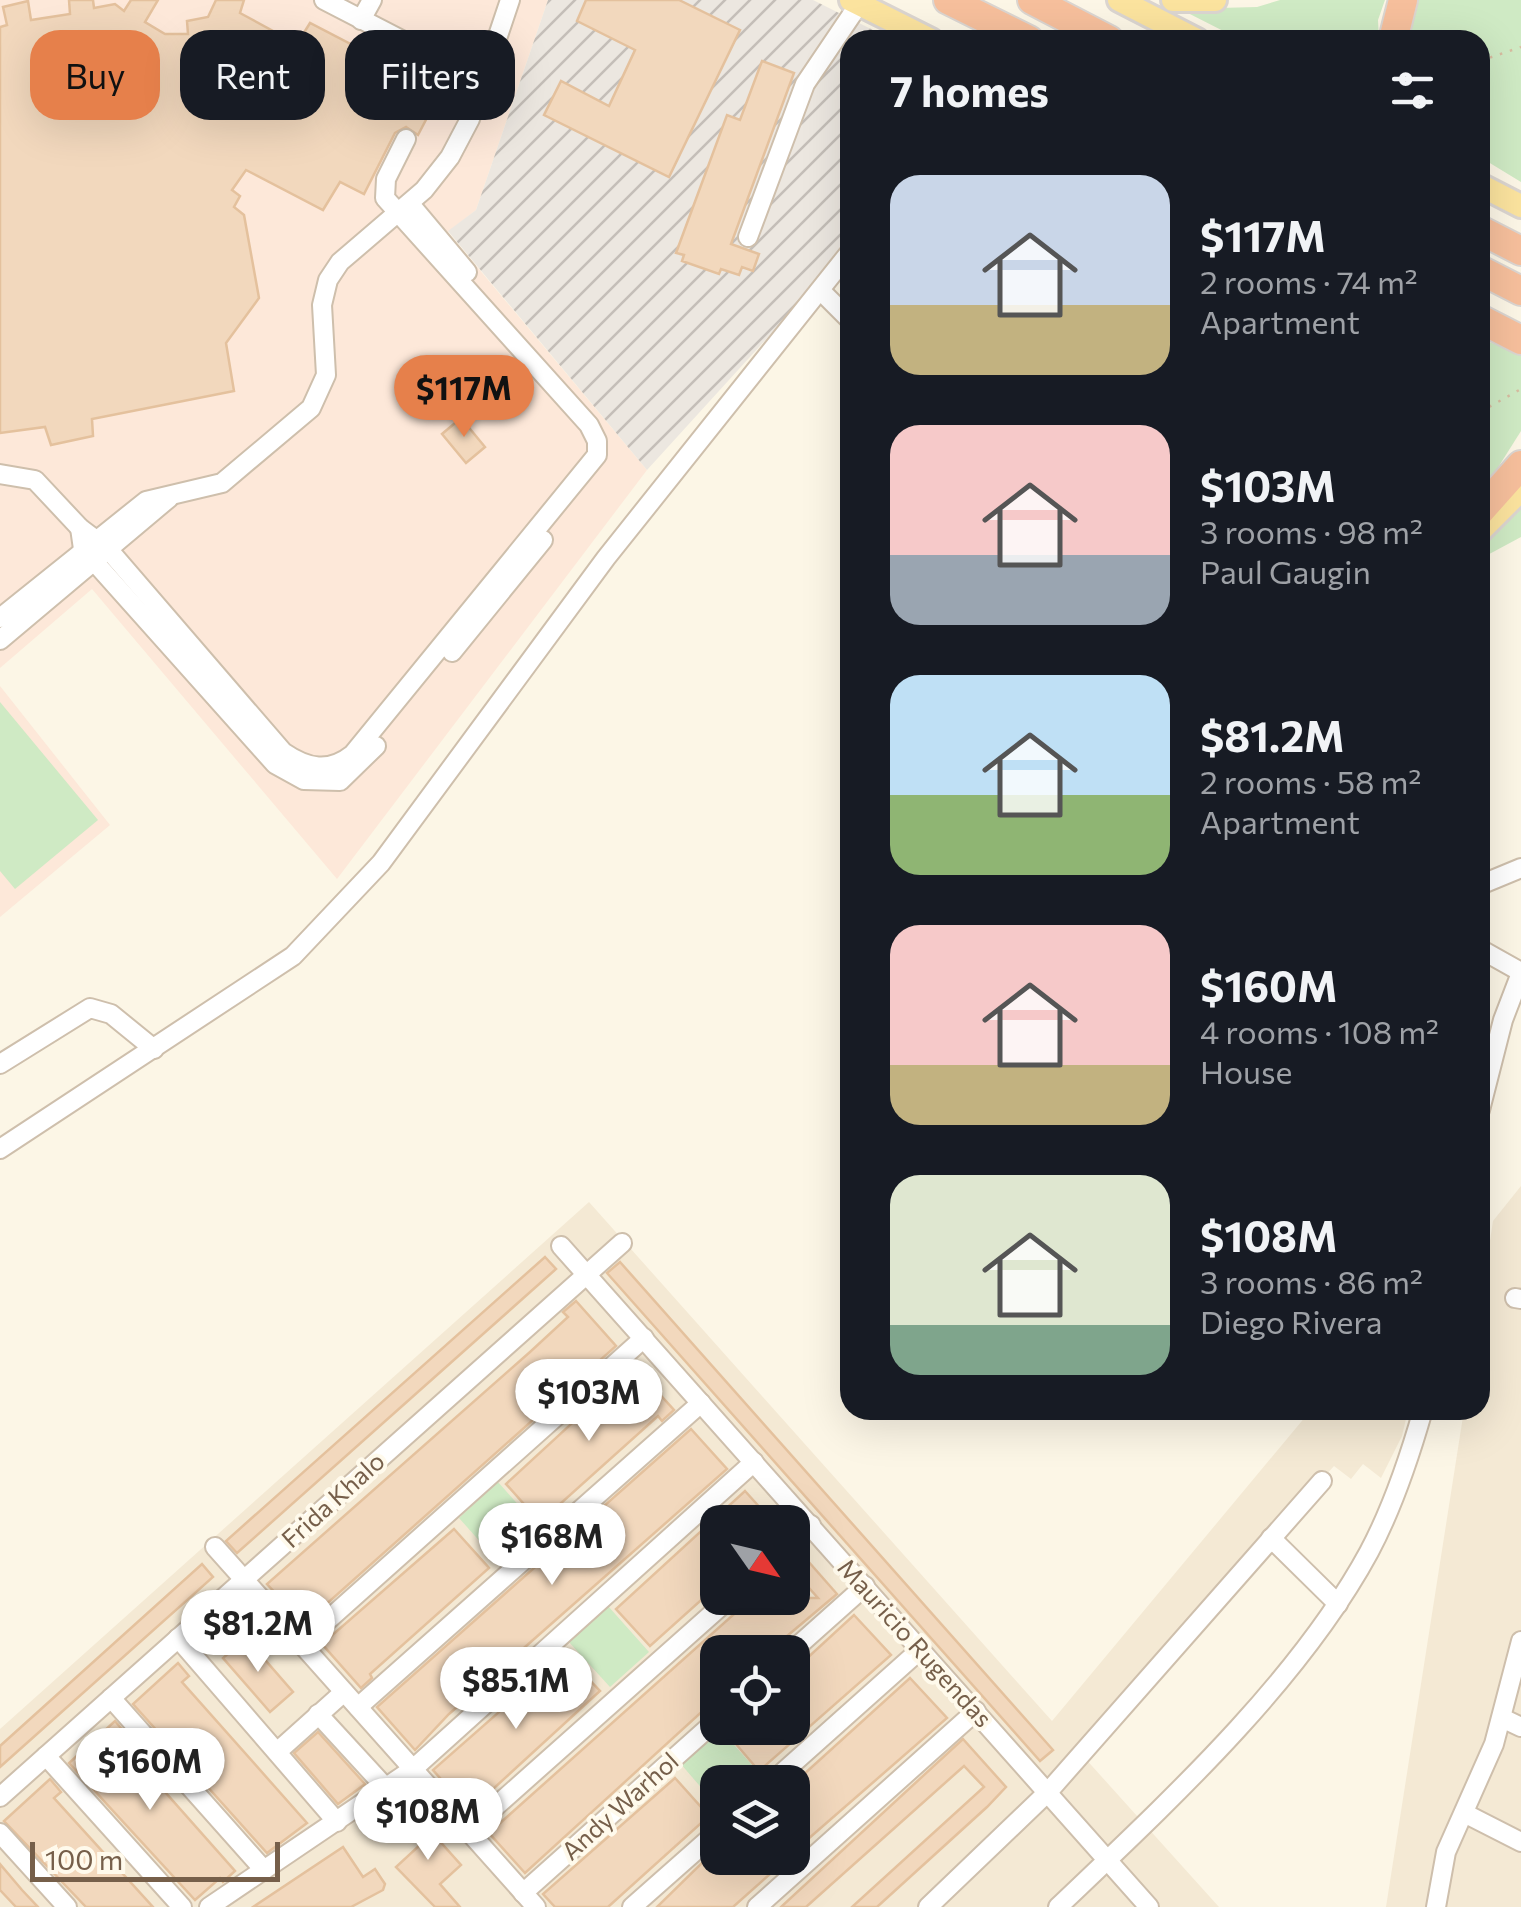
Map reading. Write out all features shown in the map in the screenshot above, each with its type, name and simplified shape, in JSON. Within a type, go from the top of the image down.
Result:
[{"type":"highway","points":[[948,0],[1008,30]]},
{"type":"highway","points":[[1032,0],[1090,30]]},
{"type":"highway","points":[[1396,30],[1403,0]]},
{"type":"highway","points":[[1490,235],[1521,251]]},
{"type":"highway","points":[[1490,275],[1521,291]]},
{"type":"highway","points":[[1490,324],[1521,340]]},
{"type":"highway","points":[[1490,500],[1521,464]]},
{"type":"main road","points":[[1119,0],[1178,30]]},
{"type":"main road","points":[[1173,0],[1214,0]]},
{"type":"main road","points":[[855,2],[911,30]]},
{"type":"main road","points":[[1490,190],[1521,206]]},
{"type":"main road","points":[[1490,521],[1521,490]]},
{"type":"street","points":[[324,0],[381,30]]},
{"type":"street","points":[[361,20],[372,0]]},
{"type":"street","points":[[500,30],[510,0]]},
{"type":"street","points":[[748,237],[805,84],[855,2]]},
{"type":"street","points":[[0,618],[92,545],[179,494],[222,483],[317,401],[326,375],[322,305],[328,280],[340,262],[404,209],[450,157],[466,120]]},
{"type":"street","points":[[0,474],[35,480],[275,764],[291,775],[316,782],[340,781],[386,735],[608,455],[605,436],[592,418],[383,190],[406,140]]},
{"type":"street","points":[[0,1149],[293,956],[381,863],[606,558],[840,266]]},
{"type":"street","points":[[822,292],[840,310]]},
{"type":"street","points":[[0,640],[92,545]]},
{"type":"street","points":[[1490,882],[1521,868]]},
{"type":"street","points":[[1490,955],[1521,973],[1490,1071]]},
{"type":"street","points":[[0,1064],[90,1008],[110,1014],[154,1049]]},
{"type":"street","name":"Frida Khalo","points":[[0,1797],[622,1243]]},
{"type":"street","name":"Mauricio Rugendas","points":[[561,1246],[792,1505]]},
{"type":"street","points":[[301,1644],[644,1338]]},
{"type":"street","points":[[358,1707],[701,1403]]},
{"type":"street","points":[[1058,1907],[1279,1680],[1338,1604],[1383,1524],[1419,1420]]},
{"type":"street","points":[[209,1907],[413,1769],[754,1462]]},
{"type":"street","points":[[928,1907],[1048,1792],[1322,1481]]},
{"type":"street","name":"Mauricio Rugendas","points":[[810,1526],[1149,1907]]},
{"type":"street","points":[[1271,1538],[1338,1604]]},
{"type":"street","points":[[215,1548],[529,1900]]},
{"type":"street","points":[[810,1635],[865,1586]]},
{"type":"street","points":[[468,1831],[711,1615]]},
{"type":"street","points":[[178,1638],[337,1822]]},
{"type":"street","points":[[1436,1907],[1446,1852],[1502,1718],[1521,1642]]},
{"type":"street","points":[[791,1765],[921,1650]]},
{"type":"street","points":[[277,1752],[344,1692]]},
{"type":"street","points":[[111,1698],[264,1870]]},
{"type":"street","points":[[757,1907],[976,1711]]},
{"type":"street","points":[[318,1714],[386,1788]]},
{"type":"street","points":[[1502,1718],[1521,1727]]},
{"type":"street","name":"Andy Warhol","points":[[529,1900],[700,1735]]},
{"type":"street","points":[[46,1756],[182,1907]]},
{"type":"street","points":[[1464,1813],[1521,1842]]},
{"type":"street","points":[[0,1834],[67,1907]]},
{"type":"street","points":[[632,1907],[700,1847]]},
{"type":"path","points":[[1490,58],[1521,48]]},
{"type":"path","points":[[1490,406],[1521,388]]},
{"type":"shaded area","points":[[0,0],[548,0],[515,96],[515,30],[345,30],[345,120],[507,120],[476,210],[448,232],[647,470],[337,879],[92,589],[0,668]]},
{"type":"shaded area","points":[[548,0],[813,0],[873,30],[840,30],[840,258],[647,470],[448,231],[476,210],[507,120],[515,120],[515,96]]},
{"type":"shaded area","points":[[0,686],[110,825],[0,917]]},
{"type":"shaded area","points":[[1521,1186],[1521,1907],[1386,1907],[1462,1420],[1490,1420],[1493,1221]]},
{"type":"shaded area","points":[[589,1202],[1052,1721],[1303,1420],[1406,1420],[1381,1478],[1363,1464],[1351,1479],[1334,1466],[1133,1689],[1074,1746],[1219,1907],[0,1907],[0,1729]]},
{"type":"green space","points":[[1280,0],[1385,0],[1378,30],[1221,30],[1180,9],[1257,7]]},
{"type":"green space","points":[[1418,0],[1521,0],[1521,182],[1490,163],[1490,30],[1408,30]]},
{"type":"green space","points":[[1490,342],[1521,355],[1521,431],[1490,480]]},
{"type":"green space","points":[[1521,494],[1521,537],[1490,554],[1490,527]]},
{"type":"green space","points":[[0,702],[98,820],[15,889],[0,871]]},
{"type":"green space","points":[[498,1482],[540,1529],[500,1564],[459,1518]]},
{"type":"green space","points":[[608,1606],[649,1652],[610,1687],[568,1641]]},
{"type":"green space","points":[[700,1745],[734,1745],[752,1765],[700,1765],[700,1786],[680,1763]]},
{"type":"building","points":[[69,0],[93,0],[94,8],[115,4],[124,11],[131,0],[158,0],[145,22],[158,30],[30,30],[30,120],[160,120],[160,31],[180,34],[180,120],[325,120],[325,31],[345,41],[345,120],[426,120],[418,135],[406,127],[395,133],[364,194],[340,182],[323,210],[246,170],[232,190],[240,196],[234,207],[244,215],[259,298],[226,343],[234,391],[92,419],[93,436],[51,445],[45,427],[0,433],[0,27],[7,25],[3,7],[28,1],[31,20],[70,14]]},
{"type":"building","points":[[216,0],[244,0],[240,13],[271,30],[188,30],[187,21],[208,17]]},
{"type":"building","points":[[586,0],[679,0],[740,30],[669,177],[544,115],[561,81],[609,106],[635,50],[577,21]]},
{"type":"building","points":[[762,61],[794,73],[731,244],[759,254],[753,271],[742,267],[739,275],[721,269],[719,274],[682,261],[684,255],[676,253],[727,115],[740,120]]},
{"type":"building","points":[[461,418],[485,447],[466,463],[442,434]]},
{"type":"building","points":[[545,1257],[556,1269],[237,1553],[226,1541]]},
{"type":"building","points":[[620,1262],[1053,1750],[1040,1761],[607,1273]]},
{"type":"building","points":[[576,1301],[616,1346],[304,1624],[267,1584],[530,1352],[568,1317],[563,1312]]},
{"type":"building","points":[[634,1366],[674,1410],[662,1421],[658,1416],[540,1522],[506,1484]]},
{"type":"building","points":[[691,1429],[727,1469],[449,1714],[415,1750],[377,1707]]},
{"type":"building","points":[[745,1491],[758,1505],[730,1505]]},
{"type":"building","points":[[454,1529],[489,1568],[370,1674],[372,1678],[361,1688],[322,1644]]},
{"type":"building","points":[[700,1532],[700,1601],[650,1646],[616,1609]]},
{"type":"building","points":[[810,1563],[837,1594],[788,1635],[711,1635],[733,1615],[810,1615],[810,1598],[818,1598],[810,1589]]},
{"type":"building","points":[[202,1564],[213,1577],[0,1767],[0,1746]]},
{"type":"building","points":[[854,1615],[891,1655],[810,1726],[810,1655]]},
{"type":"building","points":[[246,1638],[293,1692],[270,1712],[223,1658]]},
{"type":"building","points":[[700,1644],[700,1713],[525,1873],[489,1833]]},
{"type":"building","points":[[565,1654],[600,1691],[469,1811],[433,1770]]},
{"type":"building","points":[[178,1663],[189,1676],[182,1682],[307,1823],[267,1853],[133,1704]]},
{"type":"building","points":[[910,1678],[947,1718],[810,1837],[810,1769]]},
{"type":"building","points":[[115,1721],[125,1733],[119,1740],[235,1871],[223,1882],[220,1878],[195,1900],[69,1763]]},
{"type":"building","points":[[318,1732],[365,1784],[338,1804],[294,1753]]},
{"type":"building","points":[[963,1739],[1006,1787],[987,1807],[877,1907],[852,1907],[984,1787],[964,1766],[806,1907],[781,1907]]},
{"type":"building","points":[[737,1745],[789,1745],[766,1765],[754,1765]]},
{"type":"building","points":[[675,1778],[700,1806],[700,1824],[608,1907],[555,1907],[543,1894]]},
{"type":"building","points":[[50,1779],[61,1792],[54,1798],[153,1907],[86,1907],[4,1821]]},
{"type":"building","points":[[410,1808],[461,1865],[440,1884],[460,1907],[435,1907],[396,1867],[420,1845],[398,1819]]},
{"type":"building","points":[[343,1847],[363,1877],[375,1869],[385,1884],[383,1890],[351,1907],[253,1907]]},
{"type":"building","points":[[0,1864],[38,1907],[16,1907],[0,1890]]},
{"type":"building","points":[[700,1865],[700,1875],[769,1875],[733,1907],[657,1907]]}]
